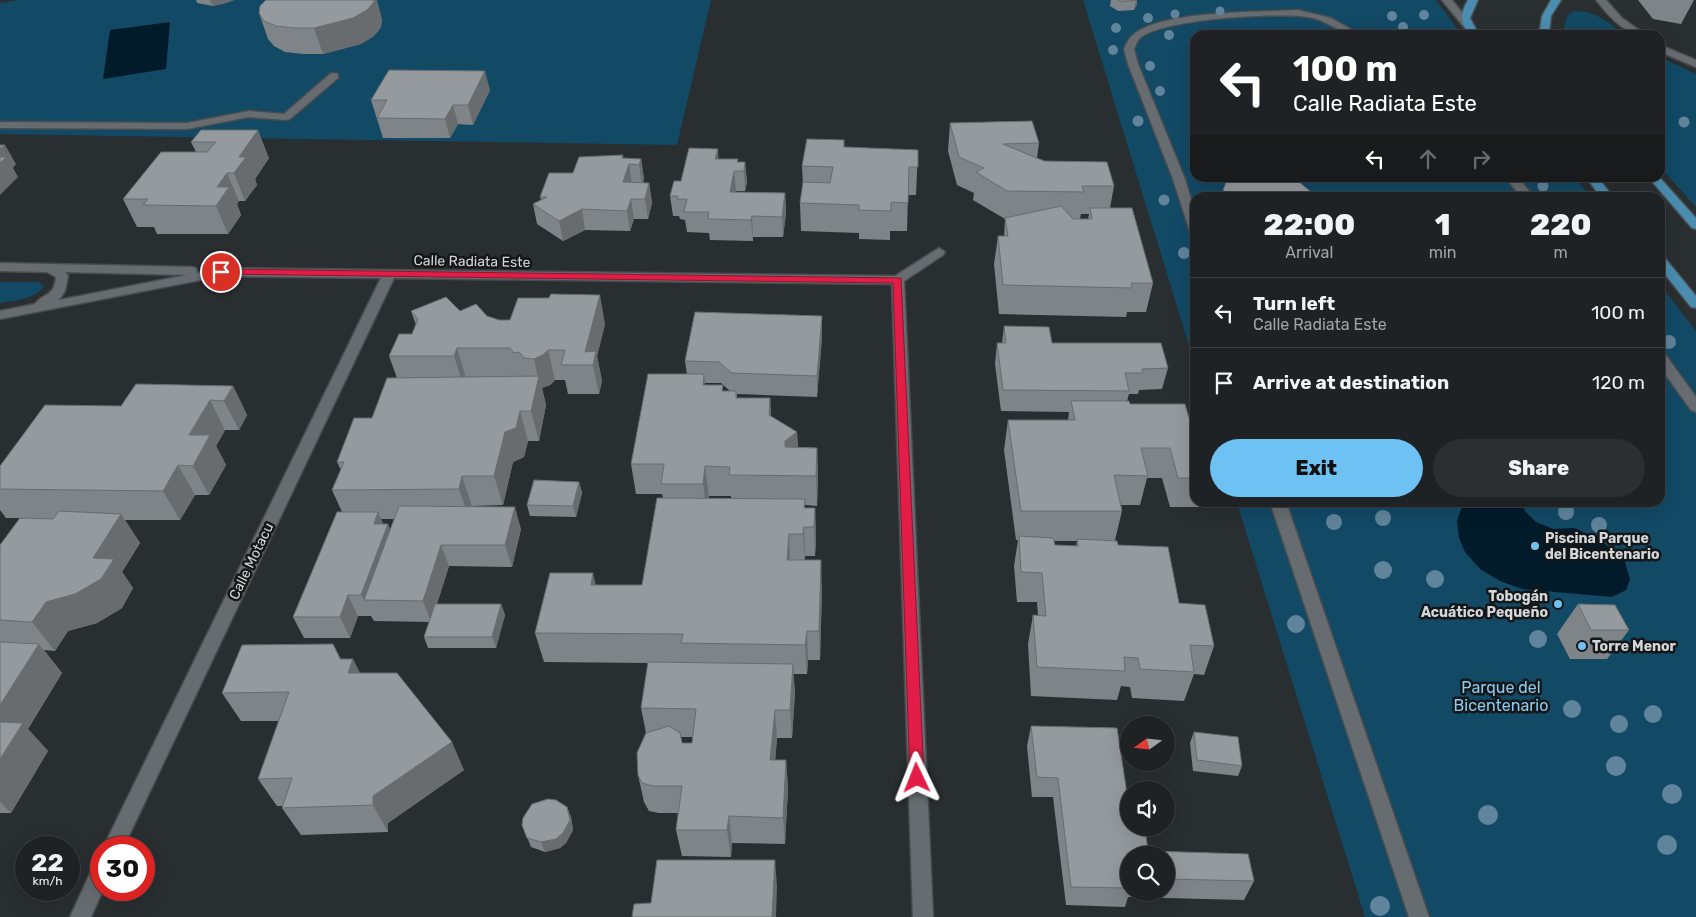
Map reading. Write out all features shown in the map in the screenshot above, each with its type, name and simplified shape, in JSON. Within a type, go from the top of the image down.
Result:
[{"type":"main road","points":[[1470,30],[1466,25],[1466,12],[1473,0]]},
{"type":"main road","points":[[1544,30],[1544,22],[1556,0]]},
{"type":"main road","points":[[1595,182],[1603,192]]},
{"type":"main road","points":[[1658,182],[1696,225]]},
{"type":"main road","points":[[1665,266],[1696,304]]},
{"type":"street","points":[[1447,0],[1466,25]]},
{"type":"street","points":[[1601,0],[1619,20],[1634,30]]},
{"type":"street","points":[[1190,215],[1179,179],[1133,64],[1129,49],[1135,37],[1161,25],[1189,19],[1298,13],[1324,17],[1347,30]]},
{"type":"street","points":[[1665,50],[1696,64]]},
{"type":"street","points":[[0,125],[187,126],[249,114],[286,117],[334,76]]},
{"type":"street","points":[[1515,182],[1524,192]]},
{"type":"street","points":[[923,917],[898,280],[939,252]]},
{"type":"street","points":[[0,267],[221,272]]},
{"type":"street","points":[[28,310],[53,299],[62,288],[62,276],[50,268]]},
{"type":"street","name":"Calle Radiata Este","points":[[0,315],[221,272],[898,280]]},
{"type":"street","name":"Calle Motacu","points":[[119,836],[389,275]]},
{"type":"street","points":[[1665,364],[1696,407]]},
{"type":"street","points":[[1280,507],[1419,917]]},
{"type":"street","points":[[80,917],[90,896]]},
{"type":"green space","points":[[19,0],[711,0],[677,145],[0,134],[0,3]]},
{"type":"green space","points":[[1083,0],[1436,0],[1458,30],[1190,30],[1190,182],[1578,182],[1587,192],[1190,192],[1190,349]]},
{"type":"green space","points":[[1574,11],[1589,13],[1618,30],[1563,30],[1568,15]]},
{"type":"green space","points":[[1665,59],[1696,74],[1696,207],[1665,173]]},
{"type":"green space","points":[[0,282],[38,282],[44,286],[30,297],[0,303]]},
{"type":"green space","name":"Parque del Bicentenario","points":[[1665,291],[1696,331],[1696,917],[1365,917],[1238,507],[1665,507]]},
{"type":"shaded area","points":[[170,22],[166,69],[103,79],[110,30]]},
{"type":"shaded area","name":"Piscina Parque del Bicentenario","points":[[1462,507],[1524,507],[1536,522],[1553,529],[1574,528],[1600,540],[1624,559],[1630,579],[1626,590],[1612,597],[1522,589],[1500,581],[1480,569],[1465,552],[1459,538],[1457,521]]},
{"type":"building","points":[[266,0],[374,0],[374,2],[367,10],[353,18],[314,28],[294,28],[276,26],[264,21],[259,13],[260,6]]},
{"type":"building","points":[[1117,0],[1136,0],[1120,2]]},
{"type":"building","points":[[389,70],[485,71],[468,105],[453,105],[445,119],[377,118],[387,100],[371,100]]},
{"type":"building","points":[[1032,121],[1039,143],[1003,144],[1044,161],[1107,162],[1114,186],[1082,186],[1084,192],[1007,191],[976,172],[984,168],[959,157],[950,123]]},
{"type":"building","points":[[201,130],[258,130],[239,157],[246,157],[234,173],[227,173],[217,187],[229,187],[216,206],[143,205],[148,199],[123,199],[161,152],[207,152],[216,142],[191,142]]},
{"type":"building","points":[[807,139],[844,140],[844,147],[918,150],[918,167],[909,167],[908,203],[891,202],[891,211],[859,210],[859,205],[800,203],[803,182],[830,183],[833,167],[802,166]]},
{"type":"building","points":[[689,148],[718,149],[715,159],[738,159],[737,162],[745,162],[744,171],[734,171],[730,192],[785,193],[782,217],[752,216],[751,220],[708,219],[709,212],[684,212],[687,199],[677,199],[678,196],[670,196],[674,181],[681,181]]},
{"type":"building","points":[[623,155],[622,158],[641,159],[639,165],[629,164],[623,182],[649,183],[645,199],[631,199],[627,211],[582,209],[559,221],[533,204],[547,197],[540,197],[549,173],[573,173],[579,157]]},
{"type":"building","points":[[0,157],[6,157],[0,163]]},
{"type":"building","points":[[1226,182],[1299,182],[1310,191],[1225,192],[1223,190]]},
{"type":"building","points":[[1061,206],[1073,219],[1092,219],[1090,208],[1132,208],[1153,283],[1131,283],[1132,288],[1003,285],[998,236],[1008,236],[1005,218]]},
{"type":"building","points":[[551,294],[600,295],[585,352],[596,351],[593,365],[561,365],[565,350],[548,350],[543,355],[534,359],[524,358],[519,352],[514,353],[510,348],[457,348],[454,356],[389,356],[399,334],[412,334],[418,319],[411,311],[446,297],[460,311],[476,304],[487,316],[499,320],[510,320],[518,298],[549,298]]},
{"type":"building","points":[[695,312],[822,316],[817,376],[732,373],[719,362],[685,361]]},
{"type":"building","points":[[1004,326],[1049,327],[1052,343],[1161,343],[1168,368],[1142,369],[1143,373],[1125,373],[1129,391],[1003,390],[997,343],[1006,343]]},
{"type":"building","points":[[648,374],[704,374],[703,385],[723,385],[722,391],[736,391],[736,398],[770,398],[769,415],[797,432],[785,441],[785,447],[817,448],[816,476],[729,475],[730,467],[705,466],[703,484],[661,484],[664,464],[631,464]]},
{"type":"building","points":[[539,376],[531,411],[520,411],[516,428],[505,432],[494,476],[462,476],[459,489],[332,490],[344,462],[337,462],[354,418],[372,418],[387,378]]},
{"type":"building","points":[[136,384],[233,386],[224,401],[210,400],[189,435],[210,435],[193,466],[178,465],[163,491],[0,489],[0,466],[45,405],[121,406]]},
{"type":"building","points":[[1071,401],[1129,401],[1130,404],[1185,404],[1190,418],[1190,478],[1178,478],[1170,448],[1141,448],[1148,476],[1114,475],[1122,511],[1021,511],[1008,420],[1075,420]]},
{"type":"building","points":[[534,480],[579,482],[573,506],[527,505]]},
{"type":"building","points":[[657,498],[805,499],[804,508],[815,508],[814,527],[804,527],[803,534],[789,534],[787,560],[821,560],[819,631],[807,631],[805,645],[681,643],[683,634],[535,633],[550,573],[593,573],[591,585],[642,585]]},
{"type":"building","points":[[399,506],[515,507],[505,545],[441,545],[423,601],[364,600]]},
{"type":"building","points":[[59,511],[121,514],[93,558],[114,559],[101,579],[75,594],[46,602],[32,622],[0,620],[0,545],[20,518],[53,519]]},
{"type":"building","points":[[337,512],[378,512],[374,524],[388,524],[361,595],[348,595],[340,617],[293,617]]},
{"type":"building","points":[[1019,536],[1053,538],[1055,545],[1078,546],[1077,539],[1117,541],[1118,545],[1168,547],[1179,603],[1205,605],[1214,646],[1190,645],[1194,672],[1140,669],[1138,658],[1124,657],[1125,671],[1037,667],[1033,615],[1046,616],[1042,573],[1021,572]]},
{"type":"building","points":[[435,604],[501,604],[492,637],[424,637]]},
{"type":"building","points":[[1578,604],[1615,605],[1629,630],[1591,630]]},
{"type":"building","points":[[0,642],[39,644],[0,705]]},
{"type":"building","points":[[333,644],[340,659],[353,659],[348,673],[397,673],[452,742],[373,796],[373,805],[282,808],[292,778],[258,779],[289,692],[222,693],[242,645]]},
{"type":"building","points":[[648,662],[793,664],[790,710],[775,710],[770,760],[786,760],[783,818],[729,816],[727,830],[676,830],[682,786],[653,786],[642,783],[638,775],[637,753],[646,733],[669,726],[680,733],[682,743],[692,743],[696,709],[641,708]]},
{"type":"building","points":[[0,722],[23,723],[0,759]]},
{"type":"building","points":[[1031,726],[1117,728],[1120,748],[1120,771],[1124,771],[1125,781],[1120,781],[1120,836],[1146,836],[1147,846],[1120,846],[1120,888],[1071,887],[1058,778],[1037,777]]},
{"type":"building","points":[[1194,732],[1238,737],[1242,766],[1197,760]]},
{"type":"building","points":[[548,799],[556,800],[567,807],[570,820],[563,833],[556,839],[541,842],[527,838],[522,825],[523,818],[532,804]]},
{"type":"building","points":[[1175,852],[1248,854],[1254,881],[1175,879]]},
{"type":"building","points":[[657,860],[775,860],[772,917],[632,917],[634,904],[651,903]]},
{"type":"place","name":"Piscina Parque del Bicentenario","points":[[1535,546]]},
{"type":"place","name":"Tobogán Acuático Pequeño","points":[[1558,604]]},
{"type":"place","name":"Torre Menor","points":[[1582,646]]},
{"type":"route","points":[[221,272],[898,280],[917,778]]}]
